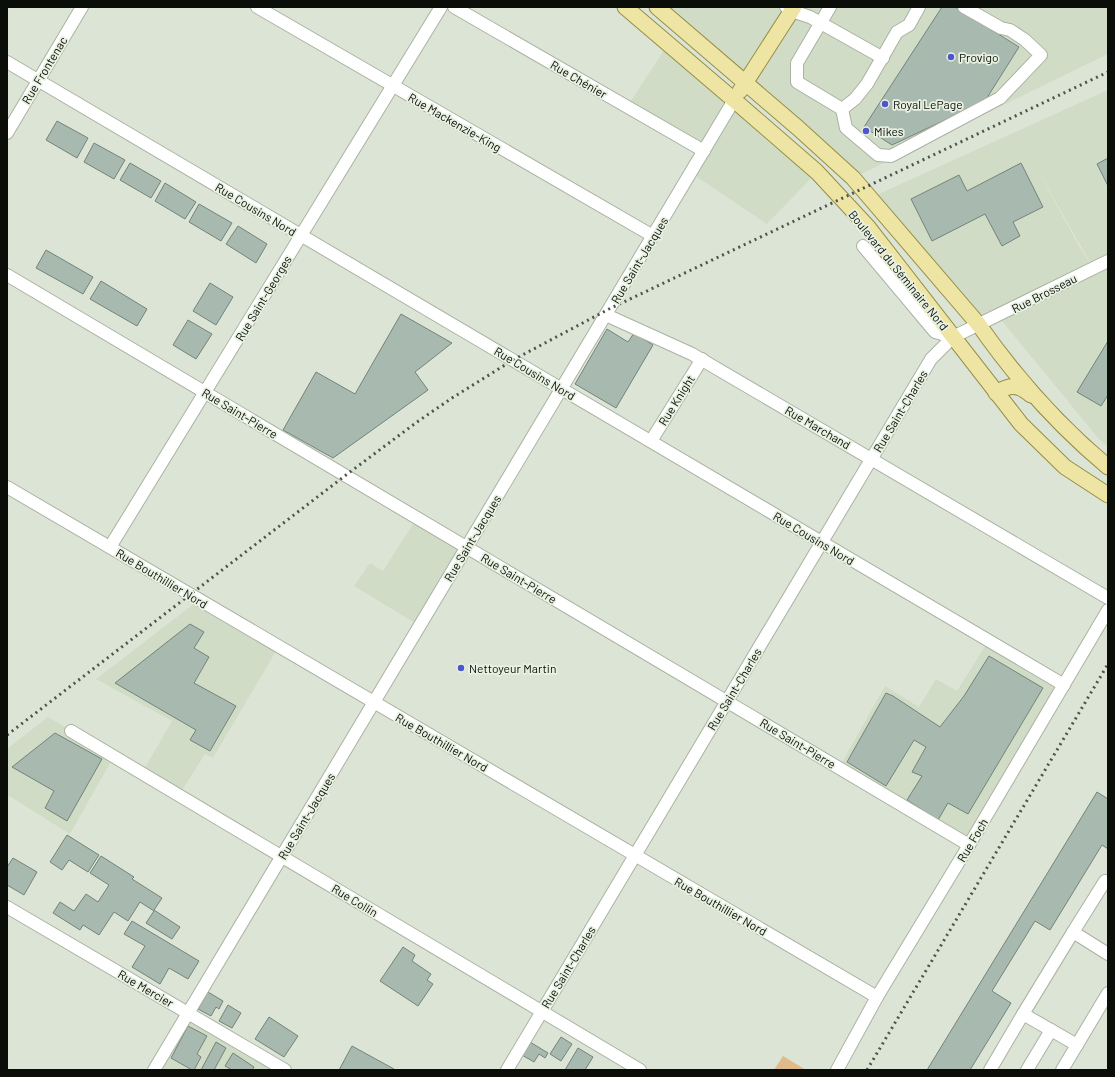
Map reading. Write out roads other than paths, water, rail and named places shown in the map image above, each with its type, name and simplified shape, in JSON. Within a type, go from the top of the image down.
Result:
[{"type":"main road","name":"Boulevard du Séminaire Nord","points":[[625,7],[816,172],[868,227],[1021,424],[1065,467],[1108,495]]},
{"type":"main road","name":"Boulevard du Séminaire Nord","points":[[658,7],[798,128],[853,178],[979,325],[993,346],[1044,406],[1085,448],[1108,467]]},
{"type":"main road","name":"Rue Saint-Jacques","points":[[734,100],[790,8]]},
{"type":"main road","points":[[996,393],[1006,387],[1016,386],[1028,393],[1044,406]]},
{"type":"street","name":"Rue Frontenac","points":[[7,133],[82,7]]},
{"type":"street","name":"Rue Mackenzie-King","points":[[257,7],[653,236]]},
{"type":"street","name":"Rue Saint-Georges","points":[[110,547],[440,7]]},
{"type":"street","name":"Rue Chénier","points":[[454,7],[704,151]]},
{"type":"street","points":[[830,7],[797,63],[797,82],[842,109],[846,128],[878,155],[890,156],[1000,98],[1041,55],[1025,40],[1010,30],[1001,28],[964,7]]},
{"type":"street","points":[[842,109],[868,84],[898,32],[909,24],[919,7]]},
{"type":"street","points":[[790,8],[810,17],[883,58]]},
{"type":"street","name":"Rue Cousins Nord","points":[[7,62],[1064,685]]},
{"type":"street","name":"Rue Saint-Jacques","points":[[154,1070],[734,100]]},
{"type":"street","points":[[863,246],[935,332],[953,337]]},
{"type":"street","name":"Rue Brosseau","points":[[979,325],[1108,261]]},
{"type":"street","name":"Rue Saint-Pierre","points":[[7,275],[969,845]]},
{"type":"street","name":"Rue Marchand","points":[[606,315],[702,359],[1108,598]]},
{"type":"street","name":"Rue Saint-Charles","points":[[506,1070],[931,359],[953,337],[979,325]]},
{"type":"street","name":"Rue Knight","points":[[651,442],[702,359]]},
{"type":"street","name":"Rue Bouthillier Nord","points":[[7,486],[877,997]]},
{"type":"street","name":"Rue Foch","points":[[837,1070],[877,997],[1108,610]]},
{"type":"street","name":"Rue Collin","points":[[71,731],[640,1070]]},
{"type":"street","points":[[990,1070],[1105,881],[1108,883]]},
{"type":"street","name":"Rue Mercier","points":[[7,907],[285,1070]]},
{"type":"street","points":[[1073,932],[1106,948]]},
{"type":"street","points":[[1062,1070],[1108,993]]},
{"type":"street","points":[[1023,1014],[1077,1045]]},
{"type":"street","points":[[1027,1070],[1051,1030]]},
{"type":"railway","points":[[7,735],[417,422],[513,360],[609,309],[1108,72]]},
{"type":"railway","points":[[867,1070],[1108,664]]},
{"type":"place","name":"Provigo","points":[[951,57]]},
{"type":"place","name":"Royal LePage","points":[[885,104]]},
{"type":"place","name":"Mikes","points":[[866,131]]},
{"type":"place","name":"Nettoyeur Martin","points":[[461,668]]}]
